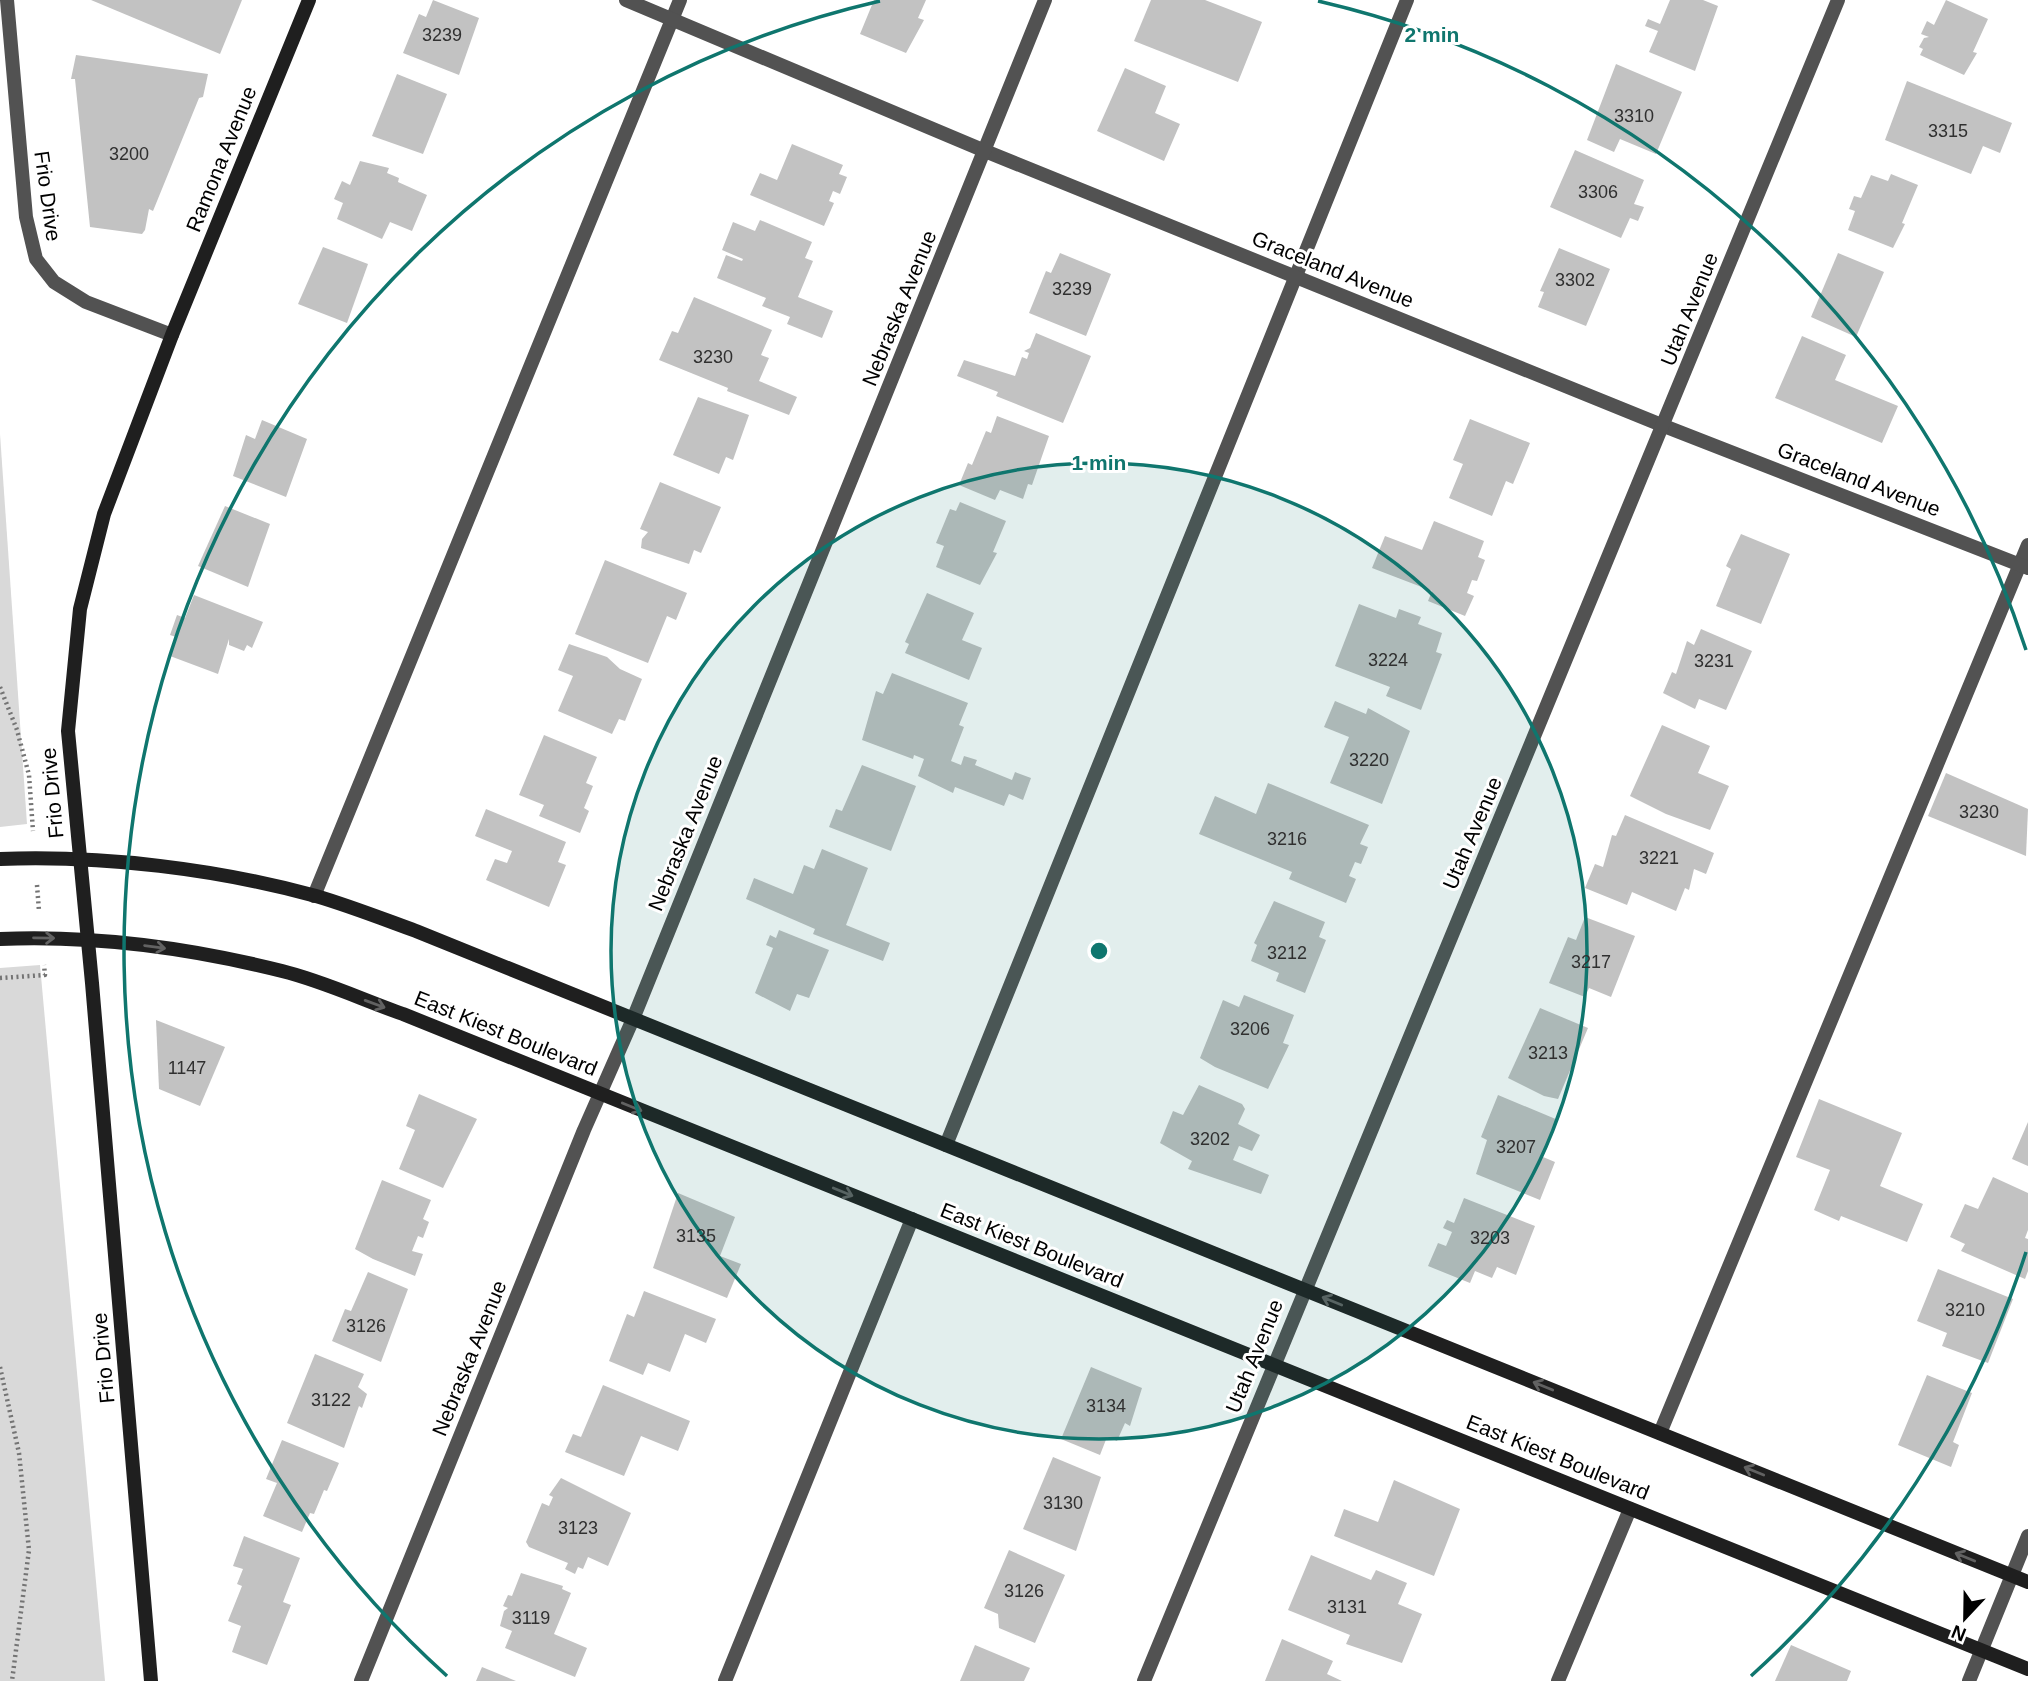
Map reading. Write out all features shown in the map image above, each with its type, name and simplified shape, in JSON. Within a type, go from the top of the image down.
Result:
[{"type":"main road","name":"Ramona Avenue","points":[[172,335],[309,0]]},
{"type":"main road","name":"Frio Drive","points":[[151,1681],[68,731],[80,609],[104,514],[172,335]]},
{"type":"main road","points":[[0,859],[79,860],[203,873],[314,895],[416,931],[2028,1582]]},
{"type":"main road","name":"East Kiest Boulevard","points":[[0,939],[41,937],[179,950],[284,971],[403,1014],[2028,1670]]},
{"type":"street","name":"Frio Drive","points":[[8,0],[26,217],[36,259],[54,282],[86,302],[172,335]]},
{"type":"street","name":"Graceland Avenue","points":[[626,0],[1296,277],[1664,426],[2024,567]]},
{"type":"street","points":[[314,895],[680,0]]},
{"type":"street","name":"Nebraska Avenue","points":[[361,1681],[1045,0]]},
{"type":"street","points":[[946,1145],[1407,0]]},
{"type":"street","name":"Utah Avenue","points":[[1144,1681],[1838,0]]},
{"type":"street","points":[[1660,1433],[2024,567],[2028,545]]},
{"type":"street","points":[[725,1681],[912,1219]]},
{"type":"street","points":[[1558,1681],[1630,1509]]},
{"type":"street","points":[[1969,1681],[2028,1536]]},
{"type":"path","points":[[0,687],[17,730],[26,764],[45,975],[0,978]]},
{"type":"path","points":[[0,1367],[19,1453],[29,1550],[12,1681]]},
{"type":"shaded area","points":[[0,434],[27,824],[0,827]]},
{"type":"shaded area","points":[[40,965],[105,1681],[0,1681],[0,968]]},
{"type":"building","points":[[91,0],[242,0],[220,54]]},
{"type":"building","points":[[433,0],[479,18],[459,75],[403,53],[419,14],[426,17]]},
{"type":"building","points":[[874,0],[926,0],[918,18],[924,20],[906,53],[860,34]]},
{"type":"building","points":[[1151,0],[1205,0],[1262,22],[1238,82],[1134,41]]},
{"type":"building","points":[[1670,0],[1703,0],[1718,6],[1695,71],[1649,52],[1658,31],[1645,26],[1648,19],[1660,24]]},
{"type":"building","points":[[1946,0],[1988,19],[1973,52],[1977,53],[1964,75],[1920,55],[1923,49],[1919,47],[1924,38],[1929,37],[1921,34],[1927,21],[1934,25]]},
{"type":"building","points":[[76,55],[208,74],[203,97],[199,98],[153,211],[149,209],[142,234],[90,227],[75,79],[71,79]]},
{"type":"building","points":[[1616,64],[1682,92],[1656,154],[1620,139],[1614,152],[1587,140]]},
{"type":"building","points":[[1125,68],[1166,86],[1155,113],[1180,124],[1164,161],[1097,131]]},
{"type":"building","points":[[397,74],[447,94],[423,154],[372,136]]},
{"type":"building","points":[[1907,81],[2012,123],[2000,153],[1983,146],[1971,174],[1885,140]]},
{"type":"building","points":[[792,144],[843,165],[839,174],[847,177],[840,194],[833,191],[829,201],[834,203],[824,226],[750,195],[760,173],[777,180]]},
{"type":"building","points":[[1575,150],[1644,180],[1634,204],[1644,207],[1638,221],[1630,218],[1621,238],[1550,207]]},
{"type":"building","points":[[360,161],[389,168],[387,173],[399,178],[398,182],[427,195],[412,231],[390,222],[382,239],[337,219],[343,203],[334,199],[342,181],[350,185]]},
{"type":"building","points":[[1891,174],[1918,185],[1902,223],[1905,224],[1893,248],[1848,230],[1855,211],[1849,209],[1854,196],[1861,198],[1871,175],[1888,181]]},
{"type":"building","points":[[760,220],[812,242],[805,258],[813,261],[798,297],[833,311],[822,338],[787,324],[790,317],[762,306],[766,298],[717,278],[726,255],[742,261],[743,259],[722,250],[733,222],[755,231]]},
{"type":"building","points":[[323,247],[368,264],[347,323],[298,304]]},
{"type":"building","points":[[1559,248],[1610,269],[1586,326],[1538,307],[1544,292],[1540,291]]},
{"type":"building","points":[[1060,253],[1111,274],[1086,336],[1029,313],[1046,271],[1051,273]]},
{"type":"building","points":[[1838,253],[1884,272],[1856,337],[1811,317]]},
{"type":"building","points":[[694,297],[772,330],[761,355],[769,358],[759,381],[797,397],[789,415],[659,360],[672,331],[678,333]]},
{"type":"building","points":[[1036,333],[1091,356],[1063,423],[996,396],[998,392],[957,376],[964,360],[1015,376],[1022,357],[1027,359],[1029,353],[1024,351],[1030,348]]},
{"type":"building","points":[[1802,336],[1846,355],[1835,380],[1898,406],[1882,443],[1775,398]]},
{"type":"building","points":[[698,397],[749,415],[733,460],[726,457],[719,474],[673,455]]},
{"type":"building","points":[[997,416],[1049,436],[1032,485],[1028,484],[1023,499],[1000,490],[995,500],[959,485],[968,463],[972,465],[986,431],[991,433]]},
{"type":"building","points":[[1470,419],[1530,443],[1513,484],[1506,481],[1492,516],[1449,498],[1463,464],[1453,460]]},
{"type":"building","points":[[262,420],[307,439],[286,497],[233,476],[246,435],[255,439]]},
{"type":"building","points":[[660,482],[721,507],[701,553],[694,550],[689,564],[641,548],[642,539],[648,532],[640,529]]},
{"type":"building","points":[[960,502],[1006,521],[993,552],[997,553],[980,585],[936,567],[944,546],[936,543],[950,509],[956,511]]},
{"type":"building","points":[[225,506],[270,524],[248,587],[198,566]]},
{"type":"building","points":[[1434,521],[1484,541],[1478,557],[1485,560],[1477,581],[1472,580],[1467,593],[1474,596],[1465,616],[1428,601],[1432,591],[1372,568],[1385,536],[1422,550]]},
{"type":"building","points":[[1741,534],[1790,554],[1761,624],[1716,606],[1731,569],[1726,566]]},
{"type":"building","points":[[605,560],[687,593],[676,620],[667,616],[648,663],[575,634]]},
{"type":"building","points":[[927,593],[974,613],[962,640],[982,648],[969,680],[905,653],[909,644],[905,642]]},
{"type":"building","points":[[194,595],[263,622],[252,648],[247,645],[244,651],[229,645],[229,639],[218,674],[170,656],[176,637],[170,635],[177,615],[185,618]]},
{"type":"building","points":[[1359,604],[1396,618],[1399,609],[1421,617],[1418,624],[1442,633],[1436,652],[1442,654],[1421,710],[1386,696],[1390,687],[1335,666]]},
{"type":"building","points":[[1701,629],[1752,651],[1726,710],[1699,699],[1695,709],[1663,693],[1672,672],[1676,674],[1687,641],[1694,645]]},
{"type":"building","points":[[569,644],[607,657],[620,669],[642,679],[625,721],[619,719],[612,734],[558,711],[573,676],[558,670]]},
{"type":"building","points":[[892,673],[968,703],[959,725],[964,727],[951,761],[961,765],[964,756],[977,760],[975,765],[1012,780],[1015,772],[1031,778],[1023,800],[1009,794],[1004,806],[955,787],[953,793],[918,776],[924,759],[914,755],[913,759],[862,740],[876,691],[883,694]]},
{"type":"building","points":[[1335,701],[1366,714],[1368,708],[1410,731],[1382,804],[1330,783],[1349,737],[1324,727]]},
{"type":"building","points":[[1662,725],[1710,746],[1698,773],[1729,786],[1710,830],[1666,814],[1630,796]]},
{"type":"building","points":[[544,735],[597,757],[586,783],[593,786],[584,808],[589,811],[580,833],[539,816],[544,805],[519,795]]},
{"type":"building","points":[[862,765],[916,786],[891,851],[829,827],[836,809],[842,811]]},
{"type":"building","points":[[1946,773],[2028,809],[2026,856],[1928,816]]},
{"type":"building","points":[[1268,783],[1369,825],[1360,844],[1368,847],[1361,864],[1355,862],[1349,876],[1356,879],[1346,903],[1289,879],[1292,872],[1199,834],[1215,796],[1256,814]]},
{"type":"building","points":[[486,809],[566,842],[558,862],[566,865],[549,907],[486,880],[495,859],[507,863],[512,851],[475,836]]},
{"type":"building","points":[[1625,815],[1714,853],[1706,874],[1694,869],[1689,890],[1685,888],[1676,911],[1632,892],[1627,905],[1585,888],[1595,864],[1603,867],[1612,835],[1616,836]]},
{"type":"building","points":[[822,849],[868,868],[846,925],[890,943],[883,961],[813,934],[815,929],[746,899],[754,878],[793,894],[804,865],[814,869]]},
{"type":"building","points":[[1274,901],[1325,922],[1319,937],[1326,940],[1305,993],[1276,981],[1279,973],[1251,961],[1257,945],[1254,943]]},
{"type":"building","points":[[1585,917],[1635,936],[1611,997],[1589,988],[1585,997],[1549,983],[1568,937],[1576,940]]},
{"type":"building","points":[[779,930],[829,950],[809,998],[797,994],[790,1011],[755,993],[773,948],[766,945],[770,935],[776,938]]},
{"type":"building","points":[[1244,995],[1294,1015],[1283,1043],[1289,1045],[1268,1089],[1200,1058],[1223,1000],[1239,1007]]},
{"type":"building","points":[[1540,1008],[1588,1028],[1558,1099],[1544,1096],[1508,1078]]},
{"type":"building","points":[[156,1020],[225,1047],[200,1106],[159,1089]]},
{"type":"building","points":[[1199,1085],[1242,1104],[1245,1109],[1238,1124],[1260,1135],[1252,1151],[1239,1146],[1233,1160],[1269,1175],[1261,1194],[1188,1169],[1192,1161],[1160,1143],[1173,1111],[1183,1115]]},
{"type":"building","points":[[419,1094],[477,1119],[443,1188],[399,1169],[415,1130],[406,1126]]},
{"type":"building","points":[[1498,1095],[1558,1120],[1543,1157],[1555,1162],[1540,1200],[1476,1174],[1487,1140],[1481,1137]]},
{"type":"building","points":[[1819,1099],[1902,1133],[1880,1186],[1923,1204],[1907,1242],[1841,1216],[1839,1221],[1814,1210],[1830,1170],[1796,1157]]},
{"type":"building","points":[[2028,1122],[2028,1166],[2012,1159]]},
{"type":"building","points":[[1993,1177],[2028,1193],[2028,1230],[2025,1238],[2028,1239],[2028,1271],[2025,1279],[1961,1251],[1965,1244],[1950,1237],[1965,1204],[1978,1209]]},
{"type":"building","points":[[382,1180],[431,1200],[423,1219],[429,1222],[423,1238],[418,1236],[412,1251],[423,1254],[415,1276],[355,1249]]},
{"type":"building","points":[[678,1193],[735,1217],[720,1256],[741,1264],[727,1298],[653,1268]]},
{"type":"building","points":[[1464,1198],[1535,1226],[1516,1275],[1497,1267],[1492,1278],[1475,1271],[1470,1283],[1428,1266],[1438,1243],[1446,1246],[1452,1232],[1443,1228],[1447,1220],[1454,1223]]},
{"type":"building","points":[[1938,1269],[2013,1299],[1988,1363],[1942,1346],[1947,1333],[1917,1321]]},
{"type":"building","points":[[368,1272],[408,1289],[381,1362],[332,1341],[345,1309],[351,1311]]},
{"type":"building","points":[[644,1291],[716,1319],[706,1343],[685,1334],[670,1372],[648,1363],[643,1375],[609,1361],[627,1314],[634,1317]]},
{"type":"building","points":[[315,1354],[364,1374],[358,1387],[367,1394],[362,1408],[359,1406],[344,1448],[287,1423]]},
{"type":"building","points":[[1091,1367],[1142,1388],[1130,1426],[1125,1423],[1117,1441],[1107,1437],[1100,1455],[1061,1439]]},
{"type":"building","points":[[1927,1375],[1972,1393],[1953,1442],[1959,1445],[1951,1467],[1898,1445]]},
{"type":"building","points":[[603,1385],[690,1421],[678,1451],[641,1436],[624,1476],[565,1452],[573,1434],[581,1437]]},
{"type":"building","points":[[282,1440],[339,1463],[327,1491],[324,1490],[314,1514],[310,1513],[302,1532],[263,1516],[277,1483],[266,1479]]},
{"type":"building","points":[[1053,1457],[1101,1477],[1076,1551],[1023,1529]]},
{"type":"building","points":[[561,1478],[631,1513],[608,1566],[588,1557],[583,1569],[578,1567],[575,1574],[565,1569],[568,1563],[529,1547],[526,1542],[542,1503],[549,1506],[553,1497],[549,1495]]},
{"type":"building","points":[[1394,1480],[1460,1509],[1434,1576],[1334,1536],[1344,1509],[1378,1522]]},
{"type":"building","points":[[244,1536],[300,1558],[283,1602],[291,1605],[267,1665],[232,1652],[241,1626],[228,1621],[242,1586],[237,1584],[243,1569],[233,1566]]},
{"type":"building","points":[[1009,1550],[1065,1575],[1035,1643],[999,1628],[998,1614],[984,1608]]},
{"type":"building","points":[[1311,1555],[1371,1580],[1376,1570],[1407,1583],[1398,1604],[1422,1614],[1402,1663],[1346,1644],[1350,1635],[1288,1610]]},
{"type":"building","points":[[521,1573],[563,1586],[562,1589],[571,1593],[554,1634],[587,1648],[575,1677],[505,1648],[512,1631],[500,1626],[504,1611],[508,1608],[503,1606],[508,1595],[512,1596]]},
{"type":"building","points":[[1282,1639],[1333,1661],[1327,1674],[1342,1681],[1265,1681]]},
{"type":"building","points":[[975,1645],[1030,1668],[1024,1681],[960,1681]]},
{"type":"building","points":[[1791,1645],[1851,1671],[1847,1681],[1775,1681]]},
{"type":"building","points":[[482,1667],[516,1681],[476,1681]]}]
